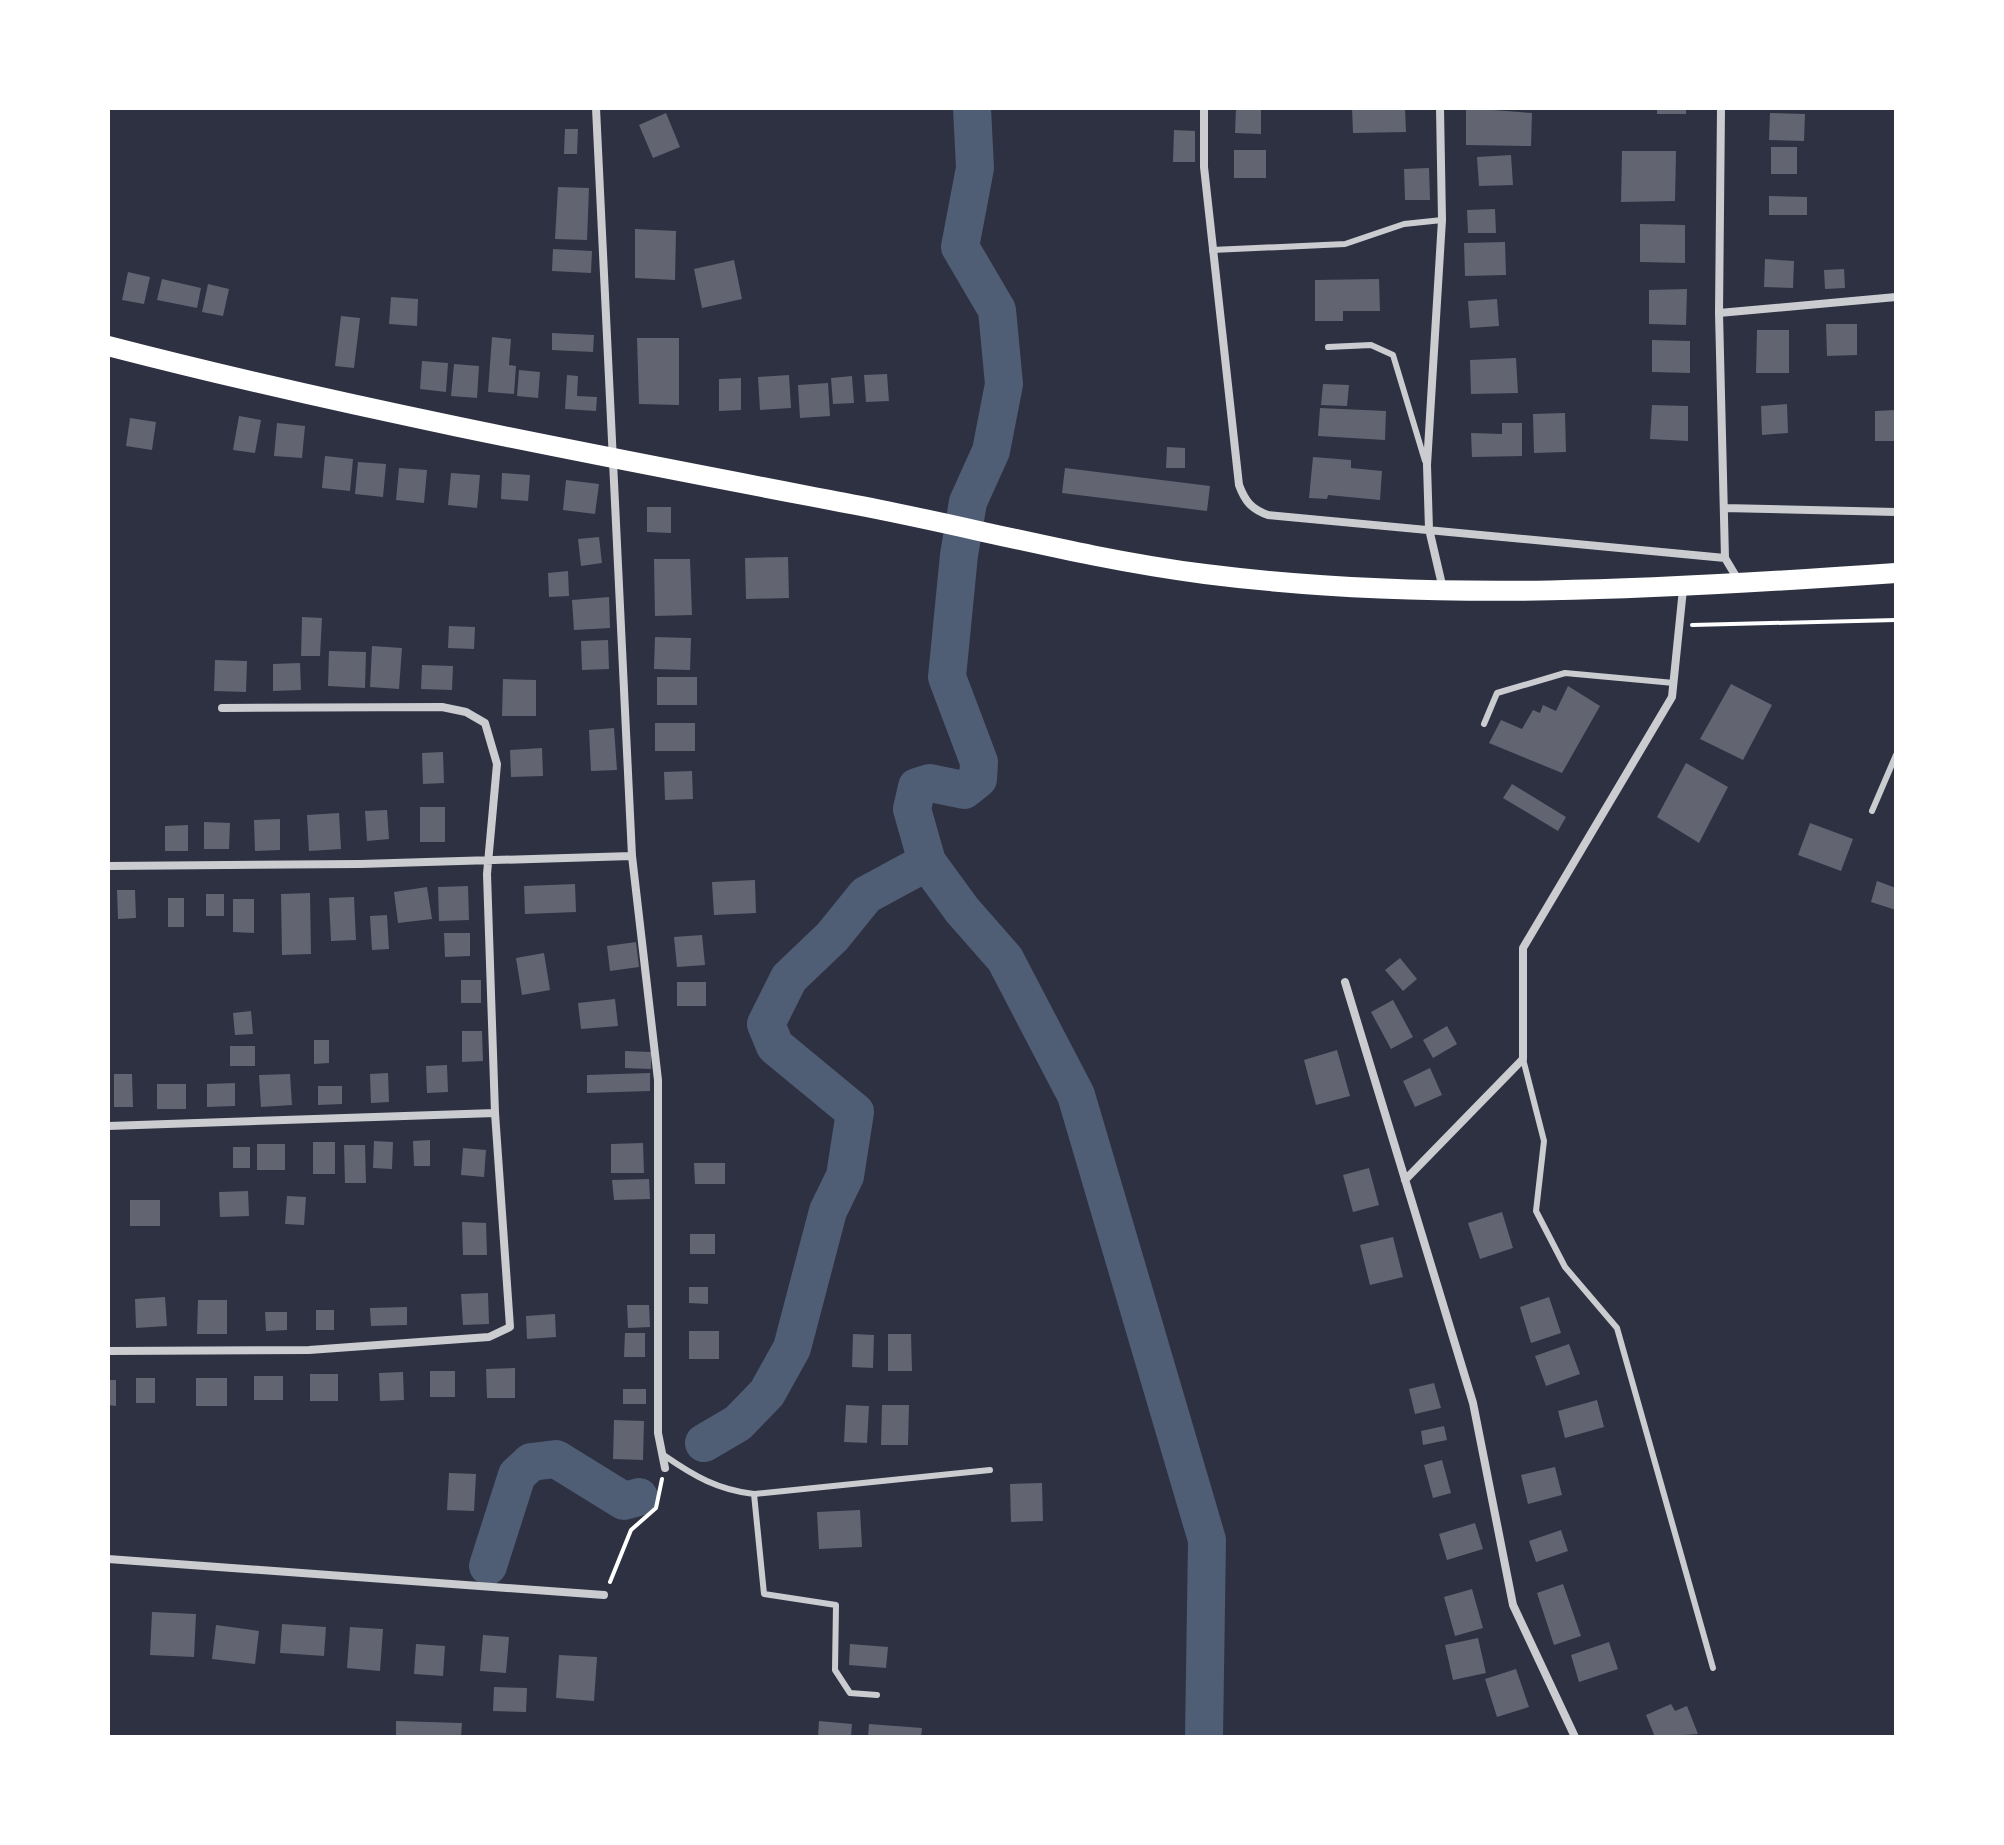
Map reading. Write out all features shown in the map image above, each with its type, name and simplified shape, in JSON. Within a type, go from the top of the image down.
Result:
[{"type":"main road","points":[[108,346],[210,372],[613,459],[1205,574],[1443,589],[1683,588],[1896,573]]},
{"type":"street","points":[[596,108],[632,856],[658,1080],[658,1433],[665,1468]]},
{"type":"street","points":[[1204,108],[1204,167],[1239,485],[1245,500],[1256,511],[1268,515],[1725,558]]},
{"type":"street","points":[[1440,108],[1442,220],[1427,465],[1429,529],[1443,589]]},
{"type":"street","points":[[1721,108],[1719,313],[1725,558],[1740,584]]},
{"type":"street","points":[[1719,313],[1896,297]]},
{"type":"street","points":[[1724,508],[1896,512]]},
{"type":"street","points":[[1405,1180],[1523,1059],[1523,948],[1672,697],[1682,626],[1683,588]]},
{"type":"street","points":[[108,1351],[309,1350],[489,1337],[510,1327],[495,1113],[488,861],[497,764],[485,723],[466,712],[442,707],[222,708]]},
{"type":"street","points":[[108,866],[632,856]]},
{"type":"street","points":[[1345,982],[1473,1403],[1513,1605],[1575,1737]]},
{"type":"street","points":[[108,1126],[495,1113]]},
{"type":"street","points":[[108,1559],[604,1595]]},
{"type":"lane","points":[[1212,250],[1345,244],[1404,224],[1442,220]]},
{"type":"lane","points":[[1328,347],[1371,345],[1393,355],[1427,465]]},
{"type":"lane","points":[[1484,724],[1497,693],[1565,673],[1674,683]]},
{"type":"lane","points":[[1872,811],[1896,755]]},
{"type":"lane","points":[[1523,1059],[1544,1141],[1536,1211],[1565,1267],[1617,1328],[1713,1668]]},
{"type":"lane","points":[[665,1456],[696,1477],[727,1491],[754,1494],[990,1470]]},
{"type":"lane","points":[[754,1494],[764,1594],[836,1605],[835,1670],[850,1693],[877,1695]]},
{"type":"path","points":[[1682,626],[1896,620]]},
{"type":"path","points":[[604,1595],[631,1530],[656,1508],[665,1468]]},
{"type":"building","points":[[1236,108],[1261,108],[1261,134],[1235,133]]},
{"type":"building","points":[[1352,108],[1405,108],[1406,132],[1353,133]]},
{"type":"building","points":[[1466,108],[1532,113],[1531,146],[1466,145]]},
{"type":"building","points":[[1657,108],[1686,108],[1686,114],[1657,114]]},
{"type":"building","points":[[666,113],[680,147],[653,158],[639,125]]},
{"type":"building","points":[[1770,113],[1805,114],[1804,141],[1769,140]]},
{"type":"building","points":[[565,129],[578,129],[577,154],[564,154]]},
{"type":"building","points":[[1174,130],[1195,131],[1195,162],[1173,162]]},
{"type":"building","points":[[1771,147],[1797,147],[1797,174],[1771,174]]},
{"type":"building","points":[[1234,150],[1266,150],[1266,178],[1234,178]]},
{"type":"building","points":[[1622,151],[1676,151],[1675,201],[1621,202]]},
{"type":"building","points":[[1511,155],[1513,185],[1479,186],[1477,157]]},
{"type":"building","points":[[1429,168],[1430,200],[1405,200],[1404,169]]},
{"type":"building","points":[[558,187],[589,188],[587,240],[555,239]]},
{"type":"building","points":[[1769,196],[1807,197],[1807,215],[1769,215]]},
{"type":"building","points":[[1495,209],[1496,233],[1468,233],[1467,210]]},
{"type":"building","points":[[1640,224],[1685,225],[1685,263],[1640,262]]},
{"type":"building","points":[[635,229],[676,231],[675,280],[635,278]]},
{"type":"building","points":[[1505,242],[1506,275],[1465,276],[1464,243]]},
{"type":"building","points":[[553,249],[592,251],[591,273],[552,271]]},
{"type":"building","points":[[1765,259],[1794,261],[1793,288],[1764,287]]},
{"type":"building","points":[[734,260],[742,299],[702,308],[694,269]]},
{"type":"building","points":[[1844,269],[1845,288],[1825,289],[1824,270]]},
{"type":"building","points":[[128,272],[150,277],[144,304],[122,300]]},
{"type":"building","points":[[162,279],[201,288],[197,308],[157,300]]},
{"type":"building","points":[[1379,279],[1380,311],[1343,311],[1343,321],[1315,321],[1315,280]]},
{"type":"building","points":[[208,284],[229,289],[223,316],[202,312]]},
{"type":"building","points":[[1687,289],[1686,325],[1649,324],[1649,290]]},
{"type":"building","points":[[391,297],[418,299],[417,326],[389,324]]},
{"type":"building","points":[[1497,299],[1499,326],[1470,328],[1468,301]]},
{"type":"building","points":[[341,316],[360,318],[354,368],[335,366]]},
{"type":"building","points":[[1826,324],[1857,324],[1857,355],[1827,356]]},
{"type":"building","points":[[1757,330],[1789,330],[1789,373],[1756,373]]},
{"type":"building","points":[[552,333],[594,335],[593,352],[552,350]]},
{"type":"building","points":[[492,337],[511,339],[509,365],[516,366],[514,394],[488,392]]},
{"type":"building","points":[[637,338],[679,338],[679,405],[639,404]]},
{"type":"building","points":[[1652,340],[1690,341],[1690,373],[1652,372]]},
{"type":"building","points":[[1516,358],[1518,393],[1471,394],[1470,360]]},
{"type":"building","points":[[422,361],[448,363],[446,392],[420,389]]},
{"type":"building","points":[[454,364],[479,366],[477,398],[451,396]]},
{"type":"building","points":[[519,370],[540,372],[538,398],[517,396]]},
{"type":"building","points":[[887,374],[889,401],[866,402],[864,375]]},
{"type":"building","points":[[567,375],[578,376],[577,396],[597,397],[596,411],[565,409]]},
{"type":"building","points":[[789,375],[791,408],[760,410],[758,377]]},
{"type":"building","points":[[852,376],[854,403],[833,404],[831,378]]},
{"type":"building","points":[[741,378],[741,410],[719,411],[719,379]]},
{"type":"building","points":[[828,383],[830,416],[800,418],[798,385]]},
{"type":"building","points":[[1323,384],[1349,385],[1347,406],[1321,405]]},
{"type":"building","points":[[1787,404],[1788,433],[1762,435],[1761,406]]},
{"type":"building","points":[[1652,405],[1688,406],[1688,441],[1650,439]]},
{"type":"building","points":[[1320,408],[1386,411],[1385,440],[1318,436]]},
{"type":"building","points":[[1896,410],[1896,441],[1875,441],[1875,411]]},
{"type":"building","points":[[1565,413],[1566,452],[1534,453],[1533,414]]},
{"type":"building","points":[[239,416],[261,420],[255,453],[233,450]]},
{"type":"building","points":[[130,418],[156,422],[152,450],[126,446]]},
{"type":"building","points":[[277,423],[305,426],[302,458],[274,456]]},
{"type":"building","points":[[1502,423],[1522,423],[1522,456],[1472,457],[1471,433],[1502,434]]},
{"type":"building","points":[[1167,447],[1185,448],[1185,468],[1166,468]]},
{"type":"building","points":[[325,456],[353,459],[350,491],[322,488]]},
{"type":"building","points":[[1313,457],[1351,460],[1351,468],[1382,471],[1380,500],[1328,495],[1327,499],[1309,498]]},
{"type":"building","points":[[358,462],[386,464],[383,497],[355,494]]},
{"type":"building","points":[[399,468],[427,470],[424,503],[396,500]]},
{"type":"building","points":[[1065,468],[1210,486],[1207,511],[1062,493]]},
{"type":"building","points":[[451,473],[480,475],[477,508],[448,505]]},
{"type":"building","points":[[502,473],[530,475],[528,501],[501,499]]},
{"type":"building","points":[[566,480],[599,484],[595,514],[563,510]]},
{"type":"building","points":[[647,507],[671,507],[671,533],[647,532]]},
{"type":"building","points":[[599,537],[602,563],[581,566],[578,539]]},
{"type":"building","points":[[788,557],[789,598],[746,599],[745,558]]},
{"type":"building","points":[[654,559],[690,559],[692,615],[655,616]]},
{"type":"building","points":[[568,571],[569,596],[549,597],[548,573]]},
{"type":"building","points":[[609,597],[610,628],[574,630],[572,600]]},
{"type":"building","points":[[302,617],[322,618],[320,656],[301,656]]},
{"type":"building","points":[[449,626],[475,627],[474,649],[448,648]]},
{"type":"building","points":[[655,637],[691,638],[690,670],[654,669]]},
{"type":"building","points":[[608,640],[609,669],[582,670],[581,641]]},
{"type":"building","points":[[372,646],[402,648],[399,689],[370,687]]},
{"type":"building","points":[[329,651],[366,652],[365,688],[328,686]]},
{"type":"building","points":[[215,660],[247,661],[246,692],[214,691]]},
{"type":"building","points":[[300,663],[301,690],[273,691],[273,664]]},
{"type":"building","points":[[422,665],[453,666],[452,690],[421,689]]},
{"type":"building","points":[[657,677],[697,677],[697,705],[657,705]]},
{"type":"building","points":[[503,679],[536,680],[536,716],[502,716]]},
{"type":"building","points":[[1731,684],[1772,705],[1743,760],[1700,739]]},
{"type":"building","points":[[1568,686],[1600,706],[1562,773],[1489,743],[1501,720],[1522,729],[1533,710],[1540,713],[1543,705],[1556,711]]},
{"type":"building","points":[[655,723],[695,723],[695,751],[655,751]]},
{"type":"building","points":[[614,728],[617,770],[591,771],[589,730]]},
{"type":"building","points":[[542,748],[543,776],[511,777],[510,750]]},
{"type":"building","points":[[443,752],[444,783],[423,784],[422,753]]},
{"type":"building","points":[[1686,763],[1728,787],[1699,843],[1657,817]]},
{"type":"building","points":[[692,771],[693,799],[665,800],[664,772]]},
{"type":"building","points":[[1512,784],[1566,817],[1558,831],[1503,798]]},
{"type":"building","points":[[420,807],[445,807],[445,842],[420,842]]},
{"type":"building","points":[[387,810],[389,839],[367,841],[365,811]]},
{"type":"building","points":[[339,813],[341,849],[309,851],[307,815]]},
{"type":"building","points":[[280,819],[280,850],[255,851],[254,820]]},
{"type":"building","points":[[204,822],[230,823],[229,849],[204,849]]},
{"type":"building","points":[[1810,823],[1853,839],[1841,871],[1798,855]]},
{"type":"building","points":[[188,825],[188,851],[165,851],[165,826]]},
{"type":"building","points":[[755,880],[756,913],[714,915],[712,882]]},
{"type":"building","points":[[1877,881],[1896,888],[1896,910],[1871,902]]},
{"type":"building","points":[[575,884],[576,912],[525,914],[524,886]]},
{"type":"building","points":[[468,886],[469,920],[439,921],[438,887]]},
{"type":"building","points":[[427,887],[432,919],[398,923],[394,892]]},
{"type":"building","points":[[117,890],[135,890],[136,918],[118,919]]},
{"type":"building","points":[[310,893],[311,954],[282,955],[281,894]]},
{"type":"building","points":[[206,894],[224,894],[224,916],[206,916]]},
{"type":"building","points":[[354,897],[356,940],[331,941],[329,898]]},
{"type":"building","points":[[168,898],[184,898],[184,927],[168,927]]},
{"type":"building","points":[[233,899],[254,899],[254,933],[233,932]]},
{"type":"building","points":[[387,915],[389,949],[372,950],[370,916]]},
{"type":"building","points":[[444,933],[470,933],[470,956],[445,957]]},
{"type":"building","points":[[702,935],[705,965],[677,967],[674,937]]},
{"type":"building","points":[[636,942],[639,967],[610,971],[607,946]]},
{"type":"building","points":[[544,953],[550,990],[522,995],[516,958]]},
{"type":"building","points":[[1400,958],[1417,979],[1403,991],[1385,970]]},
{"type":"building","points":[[461,980],[481,980],[481,1003],[461,1003]]},
{"type":"building","points":[[677,982],[706,982],[706,1006],[677,1006]]},
{"type":"building","points":[[615,999],[618,1026],[581,1029],[578,1003]]},
{"type":"building","points":[[1393,1000],[1413,1037],[1391,1049],[1371,1012]]},
{"type":"building","points":[[251,1011],[253,1034],[235,1035],[233,1013]]},
{"type":"building","points":[[1447,1026],[1457,1044],[1433,1058],[1423,1040]]},
{"type":"building","points":[[462,1031],[482,1031],[483,1061],[462,1062]]},
{"type":"building","points":[[314,1040],[329,1040],[329,1063],[314,1064]]},
{"type":"building","points":[[230,1046],[255,1046],[255,1066],[230,1066]]},
{"type":"building","points":[[1337,1050],[1350,1096],[1316,1105],[1304,1060]]},
{"type":"building","points":[[625,1051],[651,1052],[651,1069],[625,1068]]},
{"type":"building","points":[[447,1065],[448,1092],[427,1093],[426,1066]]},
{"type":"building","points":[[1430,1068],[1442,1095],[1415,1107],[1403,1081]]},
{"type":"building","points":[[388,1073],[389,1102],[371,1103],[370,1074]]},
{"type":"building","points":[[650,1073],[650,1091],[587,1093],[587,1075]]},
{"type":"building","points":[[114,1074],[132,1074],[133,1107],[114,1107]]},
{"type":"building","points":[[290,1074],[292,1105],[261,1107],[259,1075]]},
{"type":"building","points":[[235,1083],[235,1106],[207,1107],[207,1084]]},
{"type":"building","points":[[157,1084],[186,1084],[186,1109],[157,1109]]},
{"type":"building","points":[[318,1086],[342,1086],[342,1104],[318,1105]]},
{"type":"building","points":[[430,1140],[430,1166],[414,1166],[413,1141]]},
{"type":"building","points":[[374,1141],[393,1142],[392,1169],[373,1168]]},
{"type":"building","points":[[313,1142],[335,1142],[335,1174],[313,1174]]},
{"type":"building","points":[[643,1143],[644,1173],[611,1173],[611,1144]]},
{"type":"building","points":[[257,1144],[285,1144],[285,1170],[257,1170]]},
{"type":"building","points":[[344,1145],[365,1145],[366,1183],[345,1183]]},
{"type":"building","points":[[233,1147],[250,1147],[250,1168],[233,1168]]},
{"type":"building","points":[[463,1148],[486,1150],[484,1177],[461,1175]]},
{"type":"building","points":[[694,1163],[725,1163],[725,1184],[695,1184]]},
{"type":"building","points":[[1369,1168],[1379,1205],[1353,1212],[1343,1175]]},
{"type":"building","points":[[649,1179],[650,1199],[614,1200],[612,1180]]},
{"type":"building","points":[[248,1191],[249,1216],[220,1217],[219,1192]]},
{"type":"building","points":[[287,1196],[306,1197],[304,1225],[285,1224]]},
{"type":"building","points":[[130,1200],[160,1200],[160,1226],[130,1226]]},
{"type":"building","points":[[1502,1212],[1513,1248],[1480,1259],[1468,1223]]},
{"type":"building","points":[[462,1222],[486,1223],[487,1255],[463,1255]]},
{"type":"building","points":[[690,1234],[715,1234],[715,1254],[690,1254]]},
{"type":"building","points":[[1393,1237],[1403,1277],[1370,1285],[1360,1245]]},
{"type":"building","points":[[689,1287],[708,1287],[708,1304],[689,1303]]},
{"type":"building","points":[[488,1293],[489,1324],[463,1325],[461,1294]]},
{"type":"building","points":[[165,1297],[167,1326],[136,1328],[135,1299]]},
{"type":"building","points":[[1549,1297],[1561,1333],[1531,1343],[1520,1307]]},
{"type":"building","points":[[198,1300],[227,1300],[227,1334],[197,1334]]},
{"type":"building","points":[[627,1305],[649,1305],[650,1327],[628,1328]]},
{"type":"building","points":[[407,1307],[407,1325],[371,1326],[370,1308]]},
{"type":"building","points":[[316,1310],[334,1310],[334,1330],[316,1330]]},
{"type":"building","points":[[265,1312],[287,1312],[287,1330],[266,1331]]},
{"type":"building","points":[[555,1314],[556,1337],[527,1339],[526,1316]]},
{"type":"building","points":[[689,1331],[719,1331],[719,1359],[689,1359]]},
{"type":"building","points":[[625,1333],[645,1333],[645,1357],[624,1357]]},
{"type":"building","points":[[853,1334],[874,1335],[873,1368],[852,1367]]},
{"type":"building","points":[[888,1334],[911,1334],[912,1371],[888,1371]]},
{"type":"building","points":[[1569,1344],[1580,1374],[1546,1386],[1535,1356]]},
{"type":"building","points":[[515,1368],[515,1398],[487,1398],[486,1369]]},
{"type":"building","points":[[430,1371],[455,1371],[455,1397],[430,1397]]},
{"type":"building","points":[[403,1372],[404,1400],[380,1401],[379,1373]]},
{"type":"building","points":[[310,1374],[338,1374],[338,1401],[310,1401]]},
{"type":"building","points":[[254,1376],[283,1376],[283,1400],[254,1400]]},
{"type":"building","points":[[136,1378],[155,1378],[155,1403],[136,1403]]},
{"type":"building","points":[[196,1378],[227,1378],[227,1406],[196,1406]]},
{"type":"building","points":[[108,1380],[116,1380],[116,1406],[108,1405]]},
{"type":"building","points":[[1434,1383],[1441,1408],[1415,1414],[1409,1389]]},
{"type":"building","points":[[623,1389],[646,1389],[646,1404],[623,1404]]},
{"type":"building","points":[[1597,1400],[1604,1427],[1565,1438],[1558,1411]]},
{"type":"building","points":[[846,1405],[869,1406],[867,1443],[844,1442]]},
{"type":"building","points":[[882,1405],[909,1405],[908,1445],[881,1445]]},
{"type":"building","points":[[614,1420],[644,1421],[643,1460],[613,1459]]},
{"type":"building","points":[[1444,1426],[1447,1440],[1423,1445],[1421,1431]]},
{"type":"building","points":[[1442,1460],[1451,1493],[1433,1498],[1424,1465]]},
{"type":"building","points":[[1555,1467],[1562,1495],[1528,1504],[1521,1475]]},
{"type":"building","points":[[449,1473],[476,1474],[474,1511],[447,1510]]},
{"type":"building","points":[[1042,1483],[1043,1521],[1011,1522],[1010,1484]]},
{"type":"building","points":[[860,1510],[862,1547],[819,1549],[817,1512]]},
{"type":"building","points":[[1475,1523],[1483,1549],[1447,1560],[1439,1534]]},
{"type":"building","points":[[1561,1530],[1568,1551],[1536,1562],[1529,1541]]},
{"type":"building","points":[[1563,1584],[1581,1636],[1554,1645],[1537,1593]]},
{"type":"building","points":[[1472,1589],[1483,1628],[1455,1636],[1444,1597]]},
{"type":"building","points":[[152,1612],[196,1614],[194,1657],[150,1655]]},
{"type":"building","points":[[282,1624],[326,1627],[324,1656],[280,1653]]},
{"type":"building","points":[[216,1625],[259,1631],[255,1664],[212,1659]]},
{"type":"building","points":[[350,1627],[383,1629],[380,1671],[347,1668]]},
{"type":"building","points":[[483,1635],[509,1637],[506,1673],[480,1671]]},
{"type":"building","points":[[1478,1638],[1486,1673],[1453,1680],[1445,1645]]},
{"type":"building","points":[[1609,1642],[1618,1669],[1579,1682],[1571,1655]]},
{"type":"building","points":[[416,1644],[445,1646],[443,1676],[414,1674]]},
{"type":"building","points":[[850,1644],[888,1647],[886,1668],[849,1665]]},
{"type":"building","points":[[559,1655],[597,1657],[594,1701],[556,1698]]},
{"type":"building","points":[[1516,1669],[1529,1707],[1497,1717],[1485,1679]]},
{"type":"building","points":[[494,1687],[527,1688],[526,1712],[493,1711]]},
{"type":"building","points":[[1671,1704],[1675,1711],[1687,1706],[1698,1734],[1655,1737],[1646,1715]]},
{"type":"building","points":[[396,1721],[462,1723],[461,1737],[396,1737]]},
{"type":"building","points":[[819,1721],[852,1724],[851,1737],[818,1737]]},
{"type":"building","points":[[869,1724],[922,1728],[921,1737],[868,1737]]},
{"type":"waterway","points":[[972,108],[975,168],[960,247],[997,310],[1004,384],[991,451],[968,502],[959,555],[947,677],[979,762],[978,779],[964,790],[930,783],[917,787],[912,809],[927,862],[962,910],[1005,959],[1076,1095],[1207,1540],[1204,1737]]},
{"type":"waterway","points":[[704,1443],[738,1423],[767,1393],[792,1348],[828,1211],[845,1176],[855,1112],[775,1046],[766,1024],[789,978],[832,937],[866,895],[927,862]]},
{"type":"waterway","points":[[488,1566],[517,1475],[531,1462],[556,1459],[624,1501],[639,1497]]}]
